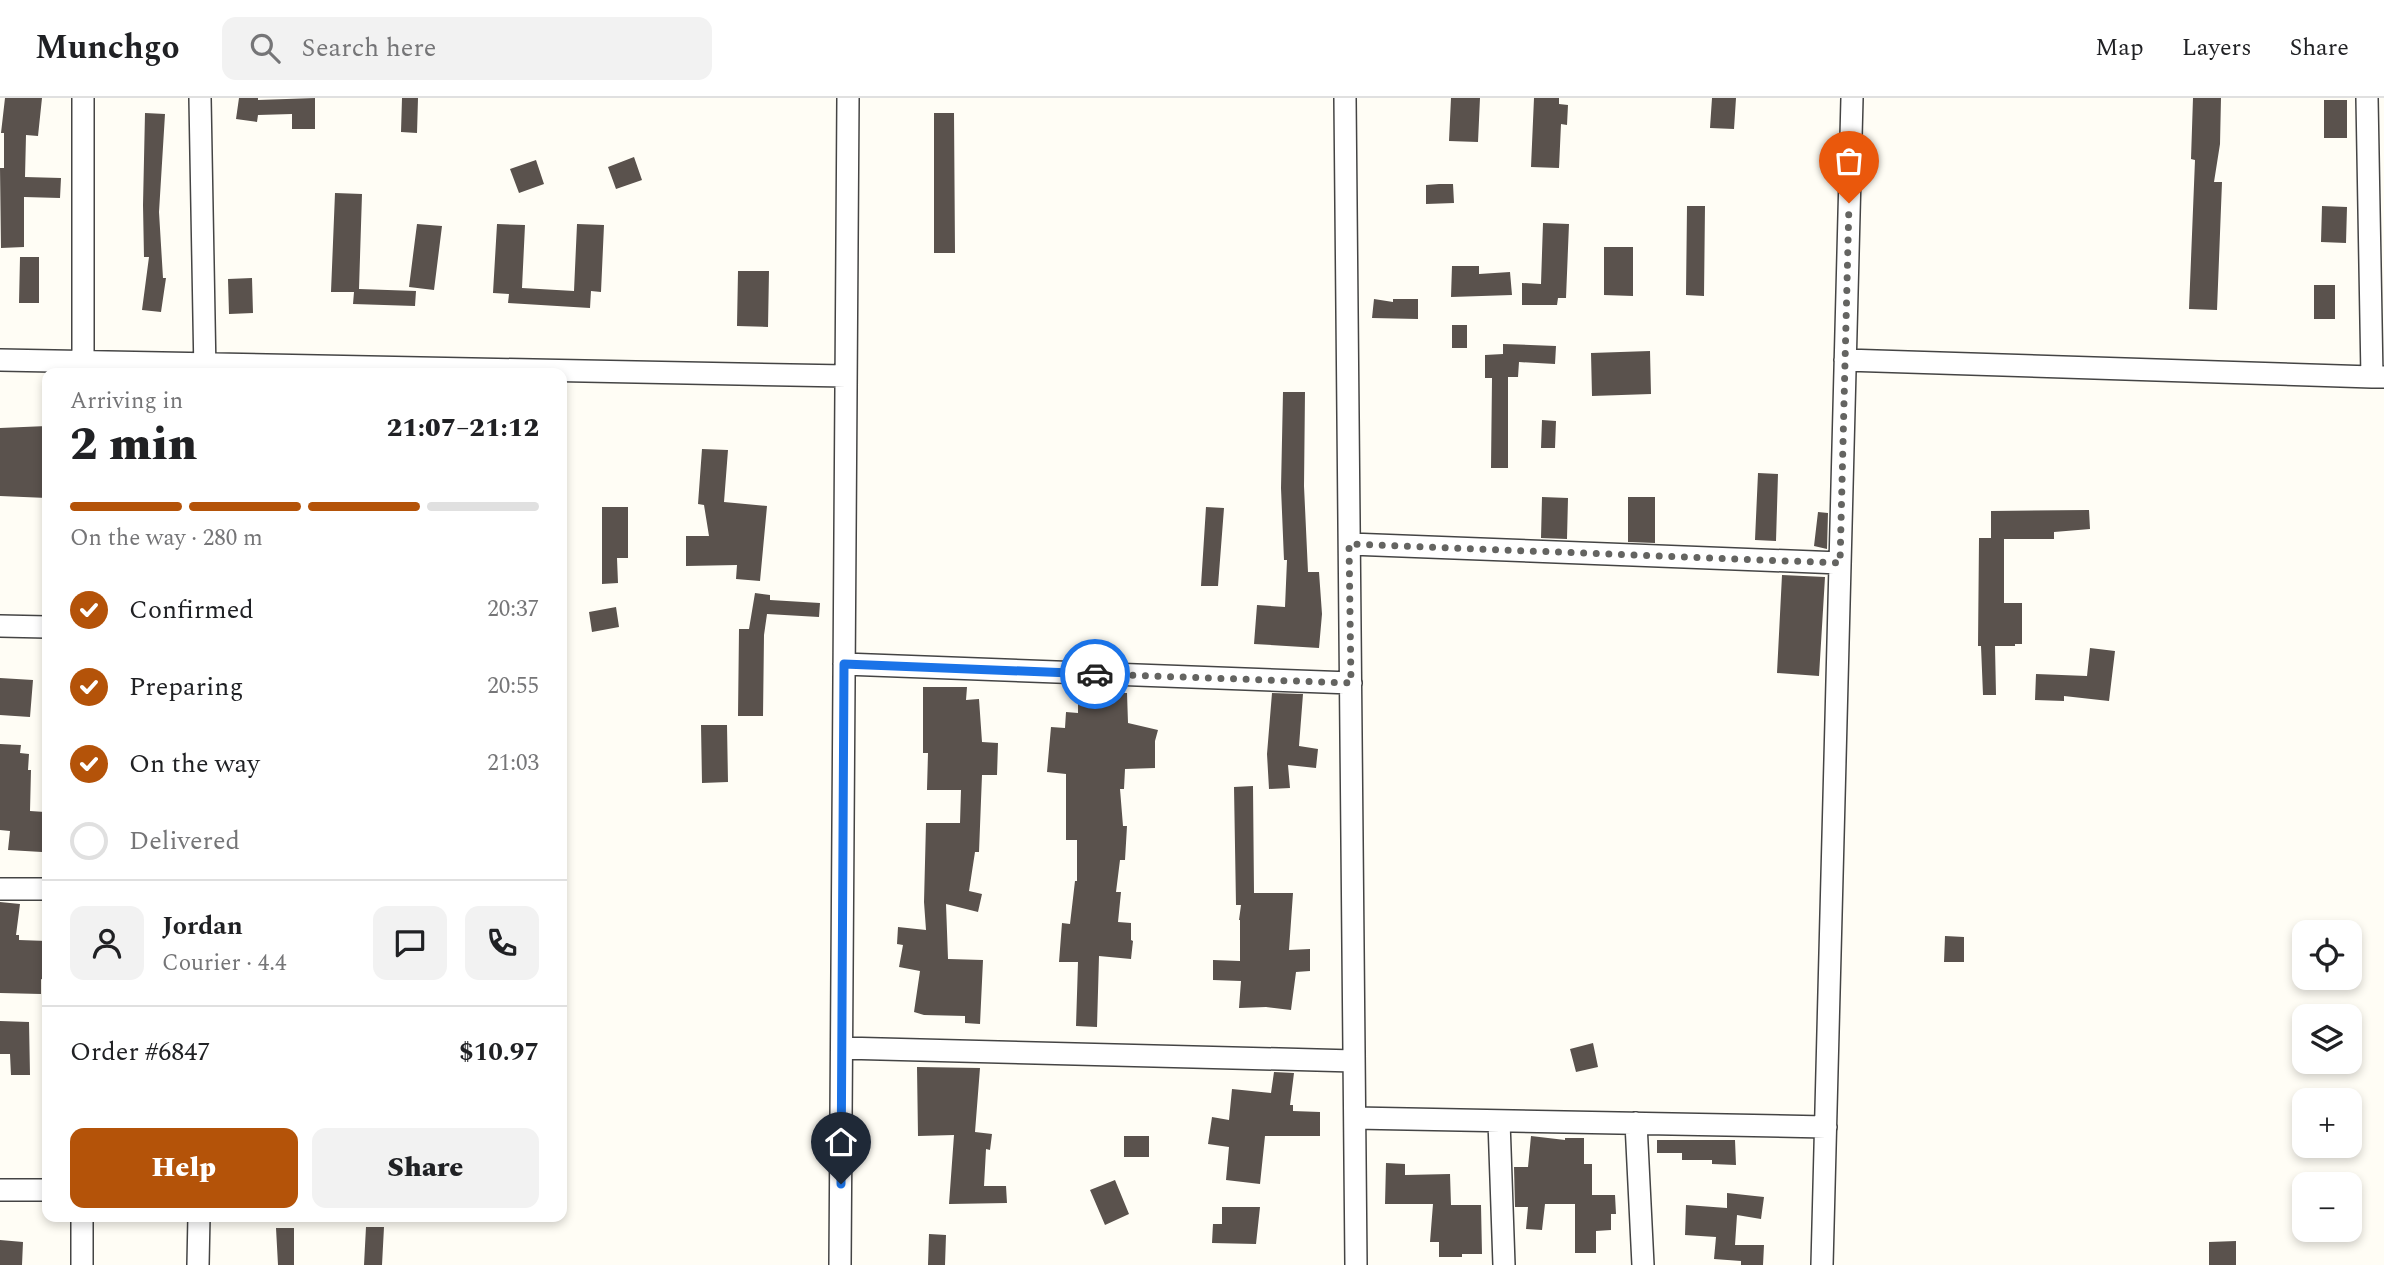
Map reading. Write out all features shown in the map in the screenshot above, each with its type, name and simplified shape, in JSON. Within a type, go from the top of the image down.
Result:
[{"type":"street","points":[[83,98],[83,367]]},
{"type":"street","points":[[0,360],[83,367],[205,368],[200,98]]},
{"type":"street","points":[[840,1265],[848,98]]},
{"type":"street","points":[[1345,98],[1356,1265]]},
{"type":"street","points":[[1822,1265],[1852,98]]},
{"type":"street","points":[[1845,360],[2378,377],[2367,98]]},
{"type":"street","points":[[567,373],[846,376]]},
{"type":"street","points":[[1349,544],[1840,563]]},
{"type":"street","points":[[0,626],[42,627]]},
{"type":"street","points":[[844,664],[1351,683]]},
{"type":"street","points":[[0,888],[42,889]]},
{"type":"street","points":[[842,1048],[1354,1061]]},
{"type":"street","points":[[1354,1118],[1826,1127]]},
{"type":"street","points":[[1499,1121],[1504,1265]]},
{"type":"street","points":[[1636,1123],[1643,1265]]},
{"type":"street","points":[[0,1190],[42,1190]]},
{"type":"street","points":[[82,1222],[82,1265]]},
{"type":"street","points":[[198,1265],[199,1222]]},
{"type":"building","points":[[5,98],[42,98],[38,136],[26,135],[25,177],[61,178],[60,198],[24,197],[24,247],[1,248],[0,168],[4,168],[4,133],[1,133]]},
{"type":"building","points":[[239,98],[315,98],[315,129],[292,129],[292,114],[258,115],[257,122],[236,119]]},
{"type":"building","points":[[402,98],[418,98],[417,133],[401,132]]},
{"type":"building","points":[[1451,98],[1480,98],[1478,142],[1449,141]]},
{"type":"building","points":[[1534,98],[1559,98],[1559,104],[1568,105],[1567,125],[1561,124],[1559,168],[1531,167]]},
{"type":"building","points":[[1712,98],[1736,98],[1734,129],[1710,128]]},
{"type":"building","points":[[2193,98],[2221,98],[2220,144],[2214,182],[2222,182],[2217,310],[2189,309],[2195,160],[2191,159]]},
{"type":"building","points":[[2324,100],[2347,100],[2347,138],[2324,138]]},
{"type":"building","points":[[145,113],[165,114],[159,212],[163,278],[166,278],[161,312],[142,310],[149,257],[144,257]]},
{"type":"building","points":[[934,113],[954,113],[955,253],[934,253]]},
{"type":"building","points":[[634,157],[642,180],[616,189],[608,167]]},
{"type":"building","points":[[536,160],[544,184],[519,193],[510,169]]},
{"type":"building","points":[[1453,184],[1454,203],[1426,204],[1426,185]]},
{"type":"building","points":[[335,193],[362,194],[359,289],[416,291],[415,306],[353,304],[354,292],[331,292]]},
{"type":"building","points":[[1687,206],[1705,206],[1704,296],[1686,295]]},
{"type":"building","points":[[2322,206],[2347,207],[2346,243],[2321,242]]},
{"type":"building","points":[[1543,223],[1569,224],[1566,298],[1558,298],[1557,305],[1522,305],[1522,283],[1541,284]]},
{"type":"building","points":[[417,224],[442,226],[434,290],[409,287]]},
{"type":"building","points":[[497,224],[525,225],[522,288],[574,291],[577,224],[604,225],[601,292],[591,291],[590,308],[508,303],[509,294],[493,293]]},
{"type":"building","points":[[1604,247],[1633,247],[1633,296],[1604,295]]},
{"type":"building","points":[[20,257],[39,257],[39,303],[19,303]]},
{"type":"building","points":[[1452,266],[1479,266],[1479,274],[1510,272],[1512,295],[1451,297]]},
{"type":"building","points":[[738,271],[769,271],[768,327],[737,326]]},
{"type":"building","points":[[252,278],[253,313],[229,314],[228,279]]},
{"type":"building","points":[[2314,285],[2335,285],[2335,319],[2314,319]]},
{"type":"building","points":[[1374,299],[1393,302],[1393,299],[1418,299],[1418,319],[1372,318]]},
{"type":"building","points":[[1452,325],[1467,325],[1467,348],[1452,348]]},
{"type":"building","points":[[1503,344],[1556,346],[1555,364],[1519,362],[1518,377],[1508,377],[1508,468],[1491,468],[1492,378],[1485,378],[1485,355],[1503,354]]},
{"type":"building","points":[[1650,351],[1651,394],[1592,396],[1591,353]]},
{"type":"building","points":[[1283,392],[1305,392],[1304,486],[1308,572],[1319,572],[1322,614],[1319,648],[1254,644],[1257,605],[1285,607],[1287,560],[1284,560],[1281,488]]},
{"type":"building","points":[[1542,420],[1556,421],[1555,448],[1541,448]]},
{"type":"building","points":[[42,426],[42,498],[0,496],[0,428]]},
{"type":"building","points":[[702,449],[728,450],[724,502],[767,506],[760,581],[736,579],[737,565],[686,566],[686,536],[709,536],[704,505],[698,504]]},
{"type":"building","points":[[1758,473],[1778,474],[1776,541],[1755,540]]},
{"type":"building","points":[[1542,497],[1568,498],[1567,539],[1541,538]]},
{"type":"building","points":[[1628,497],[1655,497],[1655,543],[1628,542]]},
{"type":"building","points":[[602,507],[628,507],[628,558],[617,558],[618,583],[602,584]]},
{"type":"building","points":[[1206,507],[1224,508],[1218,586],[1201,586]]},
{"type":"building","points":[[2089,510],[2090,529],[2054,532],[2054,539],[2004,539],[2004,603],[2022,603],[2022,644],[1995,646],[1996,695],[1983,695],[1981,646],[1978,646],[1979,538],[1991,538],[1991,511]]},
{"type":"building","points":[[1818,512],[1828,513],[1827,549],[1814,546]]},
{"type":"building","points":[[1782,575],[1825,577],[1819,676],[1777,673]]},
{"type":"building","points":[[755,593],[770,595],[770,600],[820,603],[819,617],[767,614],[764,635],[763,716],[738,716],[739,629],[749,629]]},
{"type":"building","points":[[616,607],[619,627],[592,632],[589,612]]},
{"type":"building","points":[[2090,648],[2115,651],[2109,701],[2064,696],[2064,701],[2035,700],[2036,674],[2087,676]]},
{"type":"building","points":[[0,678],[33,680],[30,717],[0,715]]},
{"type":"building","points":[[923,687],[967,687],[966,700],[979,699],[982,742],[998,743],[997,775],[982,775],[979,852],[975,852],[969,891],[982,894],[978,912],[946,904],[948,959],[983,960],[980,1024],[965,1023],[965,1016],[924,1015],[914,1012],[920,971],[899,967],[903,945],[897,944],[898,927],[926,930],[926,823],[960,823],[961,790],[927,790],[928,753],[923,753]]},
{"type":"building","points":[[1078,693],[1127,693],[1128,723],[1158,730],[1155,741],[1155,768],[1125,769],[1124,789],[1120,789],[1123,826],[1127,826],[1125,860],[1120,860],[1116,892],[1121,892],[1118,922],[1131,923],[1133,941],[1131,959],[1099,956],[1097,1027],[1076,1026],[1078,962],[1059,962],[1062,923],[1070,924],[1077,881],[1077,840],[1066,840],[1066,774],[1047,772],[1051,727],[1065,728],[1066,712],[1078,713]]},
{"type":"building","points":[[1272,693],[1303,694],[1299,746],[1318,749],[1316,768],[1288,765],[1290,788],[1269,789],[1267,754]]},
{"type":"building","points":[[701,725],[727,725],[728,782],[702,783]]},
{"type":"building","points":[[0,744],[21,745],[20,753],[29,754],[30,811],[42,812],[42,852],[8,850],[10,831],[0,830]]},
{"type":"building","points":[[1253,786],[1254,893],[1293,893],[1289,950],[1310,949],[1310,971],[1296,972],[1291,1010],[1239,1008],[1241,981],[1213,980],[1213,960],[1240,961],[1241,905],[1236,905],[1234,787]]},
{"type":"building","points":[[0,902],[20,904],[16,935],[19,935],[19,940],[42,941],[41,994],[0,993]]},
{"type":"building","points":[[1945,936],[1964,937],[1964,962],[1944,962]]},
{"type":"building","points":[[0,1021],[29,1022],[30,1075],[11,1075],[10,1054],[0,1054]]},
{"type":"building","points":[[1593,1043],[1598,1067],[1576,1072],[1570,1049]]},
{"type":"building","points":[[917,1067],[980,1068],[975,1132],[992,1134],[990,1150],[986,1149],[984,1186],[1006,1186],[1007,1203],[949,1204],[954,1135],[918,1136]]},
{"type":"building","points":[[1274,1072],[1294,1073],[1290,1105],[1293,1105],[1293,1111],[1320,1112],[1320,1136],[1265,1136],[1260,1184],[1226,1180],[1229,1147],[1208,1144],[1212,1117],[1229,1120],[1232,1089],[1271,1093]]},
{"type":"building","points":[[1124,1136],[1149,1136],[1149,1157],[1124,1157]]},
{"type":"building","points":[[1531,1136],[1565,1140],[1584,1138],[1584,1164],[1592,1164],[1592,1195],[1615,1195],[1616,1214],[1611,1214],[1611,1230],[1596,1231],[1596,1253],[1575,1253],[1575,1204],[1545,1204],[1542,1230],[1526,1229],[1528,1207],[1515,1207],[1514,1167],[1528,1167]]},
{"type":"building","points":[[1657,1140],[1735,1140],[1736,1165],[1712,1164],[1712,1160],[1682,1160],[1682,1153],[1657,1153]]},
{"type":"building","points":[[1386,1163],[1405,1164],[1405,1175],[1450,1174],[1451,1205],[1481,1205],[1482,1254],[1439,1257],[1439,1242],[1430,1242],[1433,1204],[1385,1204]]},
{"type":"building","points":[[1115,1180],[1129,1214],[1105,1225],[1090,1190]]},
{"type":"building","points":[[1727,1193],[1764,1197],[1761,1219],[1737,1215],[1735,1245],[1764,1245],[1763,1265],[1741,1265],[1741,1261],[1714,1259],[1716,1237],[1685,1235],[1686,1205],[1727,1208]]},
{"type":"building","points":[[1222,1207],[1260,1207],[1256,1244],[1212,1243],[1213,1224],[1222,1224]]},
{"type":"building","points":[[366,1227],[384,1227],[382,1265],[364,1265]]},
{"type":"building","points":[[276,1228],[294,1228],[294,1265],[278,1265]]},
{"type":"building","points":[[929,1234],[946,1235],[945,1265],[928,1265]]},
{"type":"building","points":[[0,1240],[23,1242],[22,1265],[0,1265]]},
{"type":"building","points":[[2236,1241],[2236,1265],[2209,1265],[2209,1242]]},
{"type":"way so far","points":[[1095,674],[1351,683],[1349,544],[1840,563],[1849,203]]},
{"type":"route","points":[[841,1184],[844,664],[1095,674]]}]
